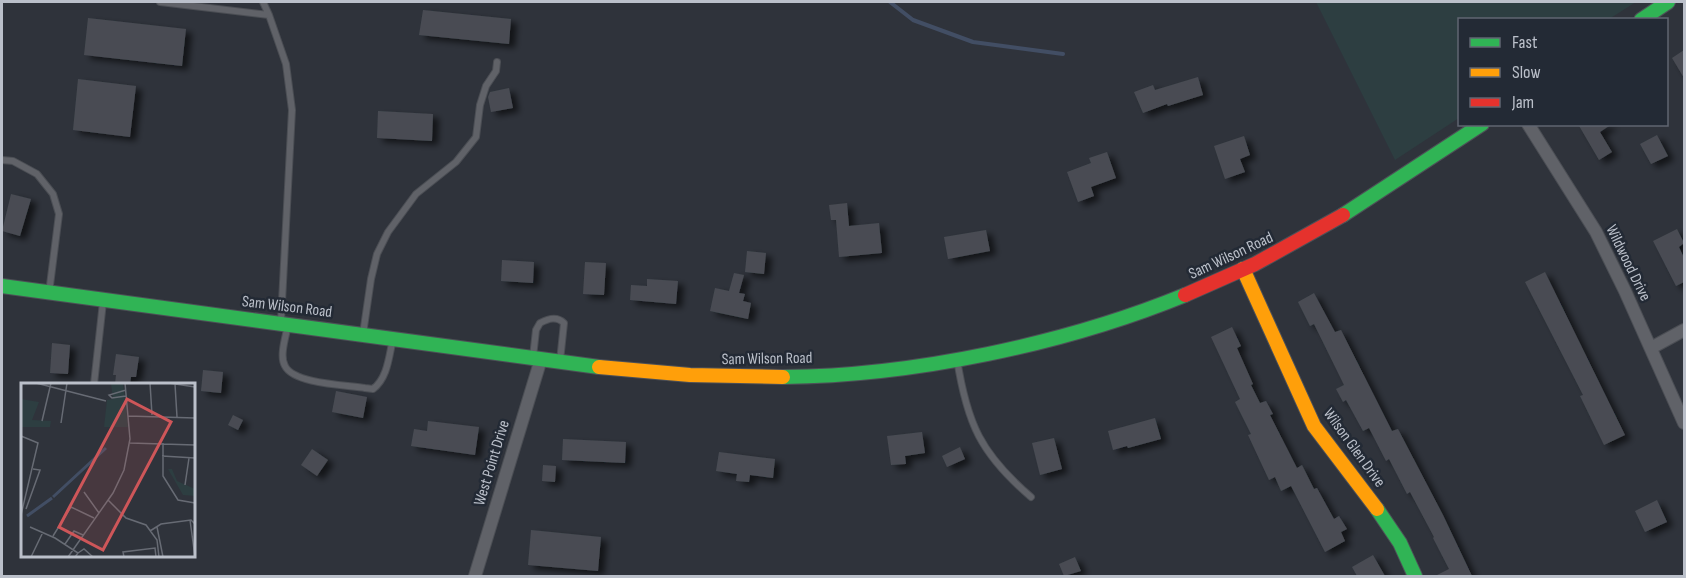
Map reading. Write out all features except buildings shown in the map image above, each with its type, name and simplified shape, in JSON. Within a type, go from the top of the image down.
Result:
[{"type":"street","points":[[1644,18],[1668,2]]},
{"type":"street","name":"Sam Wilson Road","points":[[2,286],[644,372],[763,377],[858,372],[957,358],[1019,346],[1113,321],[1176,299],[1289,246],[1362,203],[1479,126]]},
{"type":"street","name":"Wildwood Drive","points":[[1529,126],[1596,232],[1684,423]]},
{"type":"street","name":"Wilson Glen Drive","points":[[1243,269],[1314,426],[1378,510],[1400,543],[1415,576]]},
{"type":"street","points":[[1651,348],[1684,330]]},
{"type":"street","name":"West Point Drive","points":[[475,576],[537,358]]},
{"type":"lane","points":[[160,2],[268,15]]},
{"type":"lane","points":[[263,2],[286,64],[291,110],[284,366],[296,376],[316,382],[373,389],[385,372],[394,338]]},
{"type":"lane","points":[[363,334],[377,254],[388,232],[416,194],[456,162],[476,137],[480,105],[486,86],[496,71],[497,62]]},
{"type":"lane","points":[[2,160],[13,161],[37,174],[53,194],[59,214],[49,293]]},
{"type":"lane","points":[[94,383],[103,300]]},
{"type":"lane","points":[[537,358],[536,330],[540,323],[553,318],[560,319],[564,323],[560,362]]},
{"type":"lane","points":[[957,358],[970,420],[981,441],[1008,476],[1031,496]]},
{"type":"shaded area","points":[[1316,2],[1636,2],[1611,18],[1458,18],[1458,119],[1395,160]]},
{"type":"waterway","points":[[890,2],[913,20],[973,42],[1063,54]]},
{"type":"traffic: fast","points":[[1644,18],[1668,2]]},
{"type":"traffic: fast","points":[[1343,215],[1479,126]]},
{"type":"traffic: fast","points":[[2,286],[599,367]]},
{"type":"traffic: fast","points":[[783,377],[884,371],[988,354],[1090,328],[1139,313],[1185,295]]},
{"type":"traffic: fast","points":[[1377,509],[1400,543],[1415,576]]},
{"type":"traffic: slow","points":[[1243,269],[1314,426],[1377,509]]},
{"type":"traffic: slow","points":[[599,367],[690,375],[783,377]]},
{"type":"traffic: jam","points":[[1185,295],[1255,264],[1343,215]]}]
